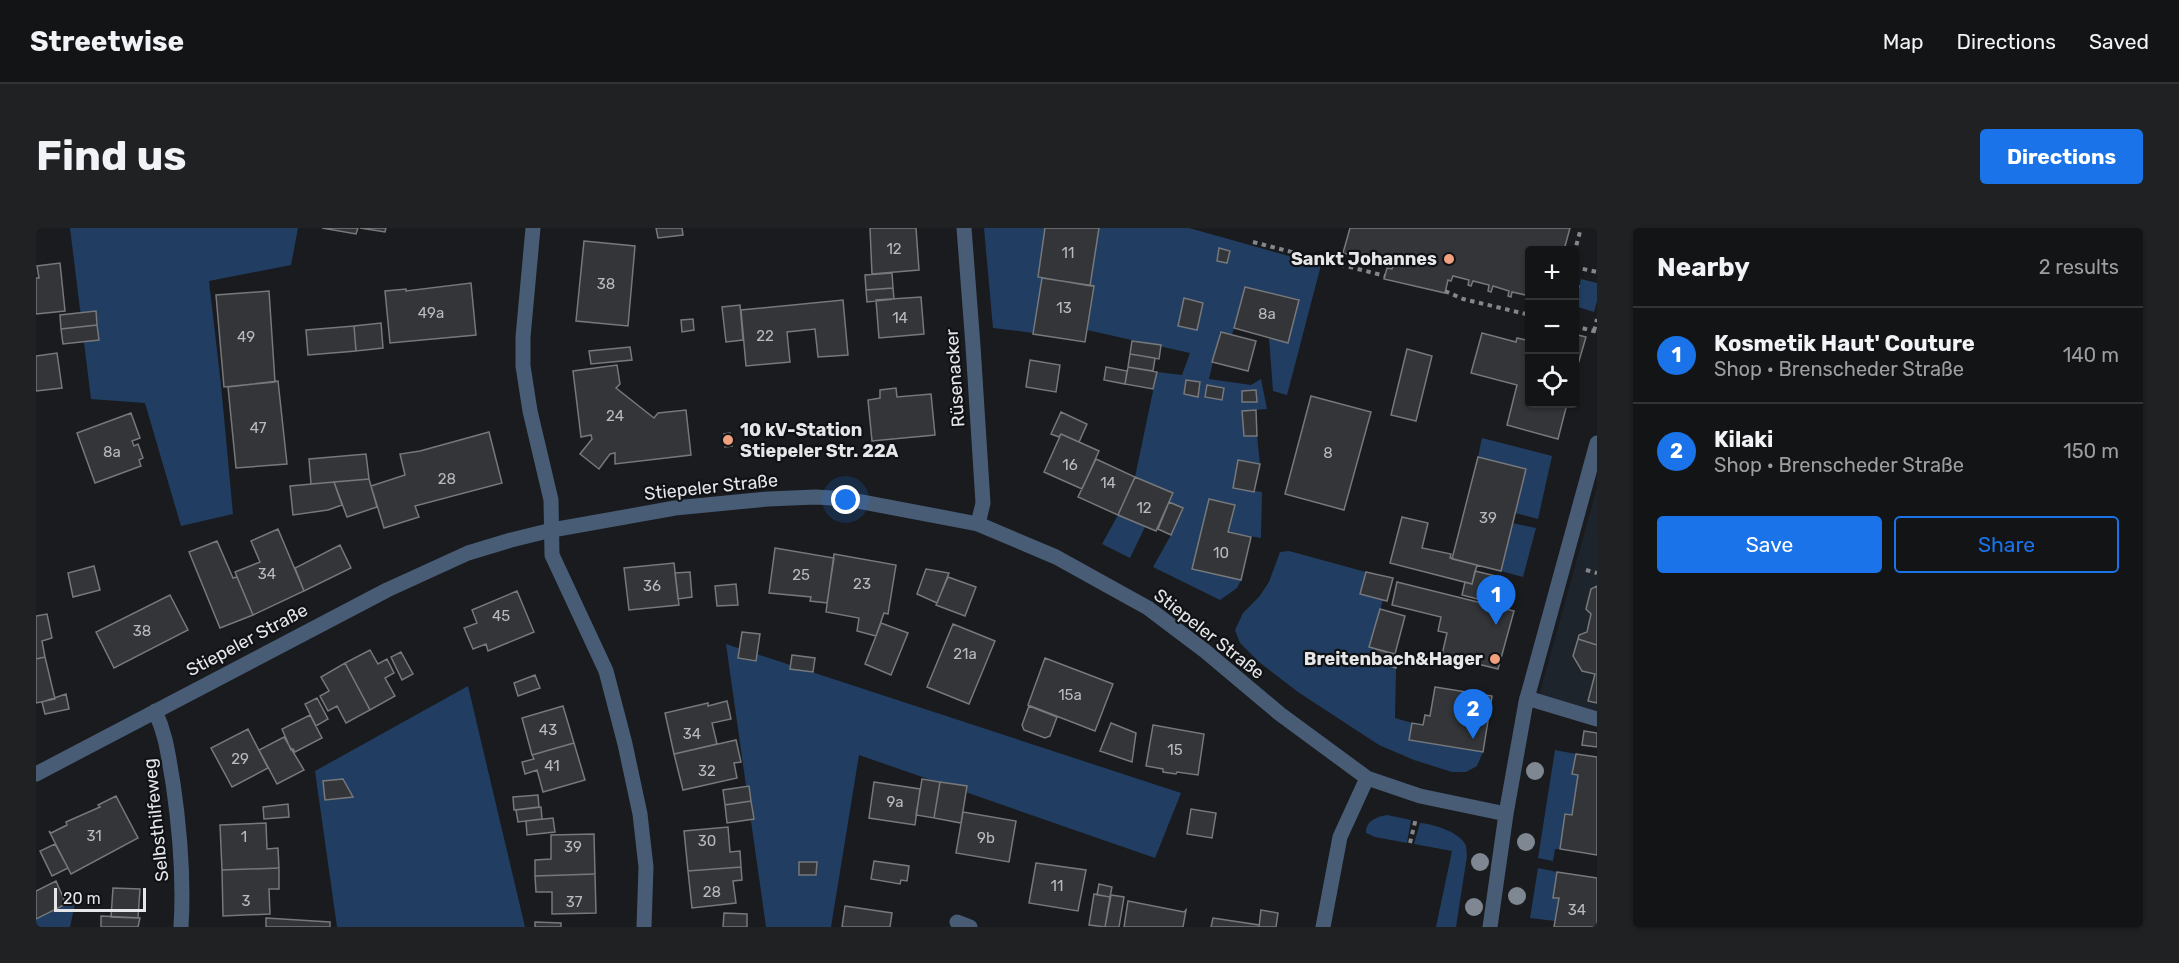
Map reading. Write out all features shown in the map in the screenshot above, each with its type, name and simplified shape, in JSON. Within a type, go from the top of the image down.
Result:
[{"type":"street","points":[[533,228],[523,337],[523,366],[530,411],[551,500],[552,555],[606,671],[625,744],[640,814],[646,867],[644,927]]},
{"type":"street","name":"Rüsenacker","points":[[963,228],[983,503],[978,524]]},
{"type":"street","points":[[1490,927],[1506,814],[1527,698],[1597,443]]},
{"type":"street","name":"Stiepeler Straße","points":[[36,774],[387,590],[468,554],[510,540],[552,530],[675,508],[768,499],[816,498],[847,499],[978,524],[1056,557],[1148,608],[1205,651],[1280,714],[1367,778],[1420,796],[1506,814]]},
{"type":"street","points":[[1527,698],[1597,719]]},
{"type":"street","name":"Selbsthilfeweg","points":[[155,711],[165,733],[178,816],[183,892],[181,927]]},
{"type":"street","points":[[1323,927],[1340,837],[1367,778]]},
{"type":"path","points":[[1577,246],[1581,228]]},
{"type":"path","points":[[1253,242],[1384,276]]},
{"type":"path","points":[[1579,268],[1597,273]]},
{"type":"path","points":[[1445,291],[1463,299],[1525,314]]},
{"type":"path","points":[[1579,327],[1595,331],[1597,319]]},
{"type":"path","points":[[1587,571],[1597,573]]},
{"type":"shaded area","points":[[70,228],[298,228],[291,265],[209,281],[233,514],[181,526],[145,403],[91,399]]},
{"type":"shaded area","points":[[984,228],[1045,228],[1038,277],[1042,278],[1034,333],[993,328]]},
{"type":"shaded area","points":[[1099,228],[1189,228],[1321,265],[1287,395],[1273,391],[1269,338],[1288,343],[1298,299],[1245,287],[1232,335],[1220,332],[1209,379],[1251,385],[1261,379],[1267,409],[1242,411],[1243,427],[1257,436],[1260,464],[1238,460],[1233,487],[1262,492],[1261,538],[1228,532],[1234,505],[1209,499],[1192,569],[1241,580],[1237,588],[1220,600],[1153,567],[1183,508],[1169,502],[1173,493],[1135,477],[1157,372],[1182,375],[1190,353],[1087,330],[1094,287],[1090,286]]},
{"type":"shaded area","points":[[1581,279],[1597,283],[1597,301],[1594,312],[1579,307]]},
{"type":"shaded area","points":[[1482,438],[1552,456],[1538,519],[1515,513],[1526,469],[1478,457]]},
{"type":"shaded area","points":[[1597,488],[1597,711],[1539,695]]},
{"type":"shaded area","points":[[1118,515],[1145,527],[1130,558],[1102,544]]},
{"type":"shaded area","points":[[1512,523],[1536,528],[1523,577],[1501,571]]},
{"type":"shaded area","points":[[1289,551],[1366,572],[1360,594],[1383,600],[1370,646],[1376,649],[1372,661],[1396,668],[1395,718],[1412,723],[1409,739],[1483,752],[1477,766],[1466,772],[1452,772],[1414,760],[1379,745],[1298,692],[1259,662],[1240,643],[1235,630],[1243,613],[1259,597],[1269,582],[1280,552]]},
{"type":"shaded area","points":[[726,644],[1181,793],[1155,858],[859,755],[831,927],[766,927]]},
{"type":"shaded area","points":[[468,686],[525,927],[337,927],[315,771]]},
{"type":"shaded area","points":[[1555,750],[1576,754],[1572,773],[1578,775],[1572,815],[1565,815],[1560,849],[1555,849],[1553,861],[1538,858]]},
{"type":"shaded area","points":[[1387,815],[1411,820],[1407,843],[1366,833],[1370,822]]},
{"type":"shaded area","points":[[1420,823],[1453,833],[1466,846],[1467,856],[1456,927],[1436,927],[1452,851],[1414,844]]},
{"type":"shaded area","points":[[1538,868],[1557,872],[1553,897],[1559,898],[1555,921],[1530,918]]},
{"type":"shaded area","points":[[76,899],[70,927],[36,927],[36,913]]},
{"type":"building","points":[[322,228],[358,228],[356,234]]},
{"type":"building","points":[[360,228],[386,228],[385,232]]},
{"type":"building","points":[[656,228],[682,228],[683,235],[658,238]]},
{"type":"building","points":[[870,228],[916,228],[919,270],[872,274]]},
{"type":"building","points":[[1045,228],[1099,228],[1090,286],[1038,277]]},
{"type":"building","name":"Sankt Johannes","points":[[1350,228],[1570,228],[1565,246],[1525,246],[1525,295],[1512,292],[1511,297],[1508,296],[1509,291],[1493,286],[1491,292],[1488,291],[1489,285],[1473,281],[1471,286],[1468,285],[1469,280],[1453,276],[1451,281],[1448,280],[1445,293],[1384,279],[1387,268],[1392,269],[1393,266],[1343,253]]},
{"type":"building","points":[[584,241],[635,246],[628,326],[576,321]]},
{"type":"building","points":[[1219,248],[1230,251],[1227,263],[1217,261]]},
{"type":"building","points":[[60,263],[65,311],[36,314],[36,278],[39,278],[37,266]]},
{"type":"building","points":[[892,273],[893,288],[866,290],[865,275]]},
{"type":"building","points":[[1042,278],[1094,286],[1085,342],[1033,334]]},
{"type":"building","points":[[471,283],[476,335],[390,343],[385,291],[406,289],[406,291]]},
{"type":"building","points":[[1245,287],[1299,300],[1288,343],[1234,328]]},
{"type":"building","points":[[893,288],[894,299],[867,302],[866,290]]},
{"type":"building","points":[[269,291],[275,382],[224,387],[216,295]]},
{"type":"building","points":[[921,297],[924,334],[879,338],[876,300]]},
{"type":"building","points":[[1184,298],[1203,303],[1197,330],[1178,326]]},
{"type":"building","points":[[843,300],[848,355],[818,357],[815,329],[787,332],[790,362],[746,366],[741,310]]},
{"type":"building","points":[[740,305],[743,340],[726,342],[722,307]]},
{"type":"building","points":[[96,311],[97,325],[61,329],[60,315]]},
{"type":"building","points":[[693,319],[694,330],[682,332],[681,320]]},
{"type":"building","points":[[381,323],[383,348],[356,351],[354,326]]},
{"type":"building","points":[[97,325],[99,340],[63,344],[61,329]]},
{"type":"building","points":[[354,326],[356,351],[308,355],[306,330]]},
{"type":"building","points":[[1221,332],[1256,341],[1248,371],[1212,362]]},
{"type":"building","points":[[1482,333],[1516,342],[1517,338],[1525,340],[1525,408],[1566,408],[1558,439],[1507,425],[1517,385],[1471,373]]},
{"type":"building","points":[[1579,335],[1586,337],[1579,361]]},
{"type":"building","points":[[1132,341],[1161,345],[1159,359],[1130,354]]},
{"type":"building","points":[[630,347],[632,360],[591,364],[589,351]]},
{"type":"building","points":[[1407,349],[1432,356],[1416,421],[1391,415]]},
{"type":"building","points":[[57,353],[62,388],[36,391],[36,356]]},
{"type":"building","points":[[1130,354],[1155,358],[1153,371],[1128,367]]},
{"type":"building","points":[[1030,360],[1060,365],[1056,392],[1026,387]]},
{"type":"building","points":[[617,365],[620,384],[616,388],[654,418],[658,413],[686,410],[691,455],[615,464],[615,453],[610,454],[599,469],[580,454],[592,439],[591,435],[581,437],[573,371]]},
{"type":"building","points":[[1106,367],[1127,371],[1125,384],[1104,380]]},
{"type":"building","points":[[1128,367],[1157,372],[1153,389],[1125,384]]},
{"type":"building","points":[[1186,380],[1200,382],[1198,397],[1184,394]]},
{"type":"building","points":[[278,381],[287,464],[236,468],[228,387]]},
{"type":"building","points":[[1207,385],[1224,388],[1222,400],[1205,397]]},
{"type":"building","points":[[896,388],[897,397],[931,394],[935,435],[872,441],[868,400],[880,398],[880,390]]},
{"type":"building","points":[[1256,390],[1257,402],[1242,402],[1242,391]]},
{"type":"building","points":[[1311,396],[1371,412],[1344,510],[1285,494]]},
{"type":"building","points":[[1256,410],[1257,436],[1244,436],[1242,411]]},
{"type":"building","points":[[1061,412],[1087,424],[1079,442],[1061,434],[1059,437],[1051,434]]},
{"type":"building","points":[[131,413],[140,438],[132,441],[134,446],[138,444],[143,458],[139,460],[141,466],[95,483],[77,433]]},
{"type":"building","points":[[489,432],[502,483],[415,506],[419,517],[384,528],[371,486],[405,475],[400,454],[420,451]]},
{"type":"building","name":"10 kV-Station Stiepeler Str. 22A","points":[[730,433],[732,446],[725,447],[724,434]]},
{"type":"building","points":[[1061,434],[1099,451],[1082,489],[1044,472]]},
{"type":"building","points":[[366,454],[369,479],[311,484],[309,459]]},
{"type":"building","points":[[1478,457],[1526,469],[1501,571],[1452,559]]},
{"type":"building","points":[[1096,459],[1135,477],[1118,515],[1078,497]]},
{"type":"building","points":[[1238,460],[1260,464],[1254,492],[1233,488]]},
{"type":"building","points":[[1135,477],[1173,493],[1156,531],[1118,515]]},
{"type":"building","points":[[369,479],[377,507],[347,517],[334,482]]},
{"type":"building","points":[[334,482],[342,505],[328,510],[293,515],[290,486]]},
{"type":"building","points":[[1209,499],[1235,505],[1228,532],[1251,537],[1241,580],[1192,569]]},
{"type":"building","points":[[1169,502],[1183,508],[1171,535],[1158,529]]},
{"type":"building","points":[[1402,517],[1428,523],[1422,548],[1451,554],[1450,558],[1477,565],[1472,584],[1390,563]]},
{"type":"building","points":[[278,529],[304,591],[253,615],[235,572],[260,562],[251,541]]},
{"type":"building","points":[[217,541],[233,578],[237,577],[253,615],[220,628],[189,552]]},
{"type":"building","points":[[340,545],[351,568],[304,591],[295,568]]},
{"type":"building","points":[[775,548],[834,558],[827,603],[810,601],[811,597],[769,593]]},
{"type":"building","points":[[834,554],[896,565],[888,614],[884,613],[876,636],[857,631],[859,618],[826,612]]},
{"type":"building","points":[[674,563],[679,605],[629,610],[624,568]]},
{"type":"building","points":[[94,566],[100,590],[73,597],[68,573]]},
{"type":"building","points":[[926,569],[949,573],[937,603],[917,594]]},
{"type":"building","points":[[1475,571],[1500,577],[1493,603],[1462,595],[1465,582],[1472,584]]},
{"type":"building","points":[[690,572],[692,597],[678,599],[675,573]]},
{"type":"building","points":[[1366,572],[1393,578],[1387,601],[1360,594]]},
{"type":"building","points":[[948,577],[976,587],[965,616],[936,605]]},
{"type":"building","points":[[1397,582],[1514,611],[1498,669],[1442,655],[1447,633],[1438,631],[1441,617],[1392,605]]},
{"type":"building","points":[[736,584],[738,605],[717,606],[715,586]]},
{"type":"building","points":[[1597,586],[1597,645],[1578,639],[1579,635],[1587,632],[1591,614],[1586,609],[1591,589]]},
{"type":"building","points":[[517,591],[534,632],[488,651],[486,644],[473,649],[464,628],[477,623],[472,610]]},
{"type":"building","points":[[170,595],[188,630],[114,668],[96,632]]},
{"type":"building","points":[[1380,609],[1405,616],[1395,654],[1369,647]]},
{"type":"building","points":[[47,614],[52,638],[42,641],[45,657],[36,659],[36,616]]},
{"type":"building","points":[[881,623],[908,633],[891,675],[865,664]]},
{"type":"building","points":[[953,624],[995,641],[969,704],[927,687]]},
{"type":"building","points":[[742,632],[760,634],[756,661],[738,658]]},
{"type":"building","points":[[1578,639],[1597,645],[1597,703],[1588,701],[1595,674],[1582,671],[1573,656]]},
{"type":"building","points":[[1376,649],[1399,656],[1396,668],[1372,661]]},
{"type":"building","points":[[370,650],[378,664],[387,659],[394,673],[385,678],[395,696],[370,710],[345,663]]},
{"type":"building","points":[[401,652],[413,674],[402,680],[391,657]]},
{"type":"building","points":[[792,655],[815,658],[813,672],[790,669]]},
{"type":"building","points":[[45,657],[55,699],[36,703],[36,659]]},
{"type":"building","points":[[1045,658],[1113,684],[1095,731],[1028,705]]},
{"type":"building","points":[[345,663],[370,710],[346,723],[337,706],[328,711],[320,696],[329,691],[321,677]]},
{"type":"building","points":[[535,675],[540,688],[518,696],[514,683]]},
{"type":"building","points":[[1435,687],[1492,696],[1483,752],[1409,740],[1412,723],[1423,725],[1425,715],[1430,716]]},
{"type":"building","points":[[66,694],[69,709],[45,714],[42,702]]},
{"type":"building","points":[[317,698],[328,719],[316,726],[305,704]]},
{"type":"building","points":[[727,701],[731,719],[712,723],[717,744],[674,754],[665,713]]},
{"type":"building","points":[[563,706],[574,743],[532,755],[522,718]]},
{"type":"building","points":[[1029,706],[1057,717],[1050,736],[1045,738],[1024,730],[1022,725]]},
{"type":"building","points":[[310,715],[322,738],[295,752],[291,750],[282,729]]},
{"type":"building","points":[[1111,723],[1136,733],[1132,762],[1100,751]]},
{"type":"building","points":[[1153,725],[1204,734],[1198,775],[1163,772],[1163,769],[1146,766]]},
{"type":"building","points":[[248,729],[268,768],[232,787],[211,748]]},
{"type":"building","points":[[1584,731],[1597,733],[1597,747],[1582,745]]},
{"type":"building","points":[[284,737],[304,770],[277,784],[259,750]]},
{"type":"building","points":[[736,740],[741,762],[734,763],[737,778],[683,790],[674,754]]},
{"type":"building","points":[[574,743],[585,780],[543,792],[537,770],[525,774],[522,762],[534,759],[532,755]]},
{"type":"building","points":[[1576,754],[1597,757],[1597,855],[1560,849],[1565,814],[1572,815],[1578,775],[1572,774]]},
{"type":"building","points":[[343,779],[353,797],[325,800],[323,781]]},
{"type":"building","points":[[922,779],[940,782],[934,818],[916,815]]},
{"type":"building","points":[[874,782],[920,789],[915,825],[869,818]]},
{"type":"building","points":[[940,782],[967,786],[961,823],[934,818]]},
{"type":"building","points":[[749,786],[751,801],[725,805],[723,790]]},
{"type":"building","points":[[538,795],[539,807],[514,810],[513,797]]},
{"type":"building","points":[[116,796],[138,838],[71,874],[49,831],[51,833],[67,825],[66,822],[100,807],[98,805]]},
{"type":"building","points":[[751,801],[754,819],[727,823],[725,805]]},
{"type":"building","points":[[288,804],[289,817],[264,819],[263,807]]},
{"type":"building","points":[[541,807],[542,819],[518,822],[516,810]]},
{"type":"building","points":[[1191,809],[1216,813],[1212,838],[1187,834]]},
{"type":"building","points":[[963,812],[1016,821],[1009,862],[956,853]]},
{"type":"building","points":[[553,818],[555,832],[527,835],[526,821]]},
{"type":"building","points":[[266,823],[267,849],[278,848],[279,868],[222,870],[220,825]]},
{"type":"building","points":[[728,827],[730,852],[740,851],[741,867],[688,871],[684,831]]},
{"type":"building","points":[[594,834],[595,874],[535,876],[535,860],[551,859],[551,835]]},
{"type":"building","points":[[55,844],[68,868],[52,876],[40,851]]},
{"type":"building","points":[[874,861],[909,866],[907,881],[901,880],[900,884],[871,879]]},
{"type":"building","points":[[799,862],[817,862],[816,875],[799,875]]},
{"type":"building","points":[[1036,863],[1086,870],[1078,911],[1029,903]]},
{"type":"building","points":[[741,867],[742,880],[733,881],[736,903],[692,908],[688,871]]},
{"type":"building","points":[[279,868],[279,889],[269,889],[270,914],[223,916],[222,870]]},
{"type":"building","points":[[1557,872],[1597,878],[1597,927],[1554,927],[1559,898],[1553,898]]},
{"type":"building","points":[[595,874],[596,913],[552,914],[552,892],[536,892],[535,876]]},
{"type":"building","points":[[56,881],[66,904],[36,919],[36,891]]},
{"type":"building","points":[[1099,884],[1112,887],[1110,897],[1097,895]]},
{"type":"building","points":[[113,888],[140,889],[138,918],[111,917]]},
{"type":"building","points":[[1094,894],[1110,897],[1105,927],[1089,925]]},
{"type":"building","points":[[1111,895],[1124,897],[1119,927],[1105,927]]},
{"type":"building","points":[[1128,901],[1184,912],[1186,910],[1183,927],[1124,927]]},
{"type":"building","points":[[845,906],[892,913],[890,927],[842,927]]},
{"type":"building","points":[[1261,910],[1278,913],[1276,927],[1259,927]]},
{"type":"building","points":[[724,913],[747,914],[747,927],[723,927]]},
{"type":"building","points":[[101,916],[140,918],[138,927],[101,927]]},
{"type":"building","points":[[266,918],[330,922],[330,927],[266,927]]},
{"type":"building","points":[[1213,918],[1259,925],[1259,927],[1211,927]]},
{"type":"building","points":[[535,922],[561,923],[561,927],[535,927]]},
{"type":"place","name":"Sankt Johannes","points":[[1449,259]]},
{"type":"place","name":"10 kV-Station Stiepeler Str. 22A","points":[[728,440]]},
{"type":"place","name":"Kosmetik Haut' Couture","points":[[1496,625]]},
{"type":"place","name":"Breitenbach&Hager","points":[[1495,659]]},
{"type":"place","name":"Kilaki","points":[[1473,739]]}]
